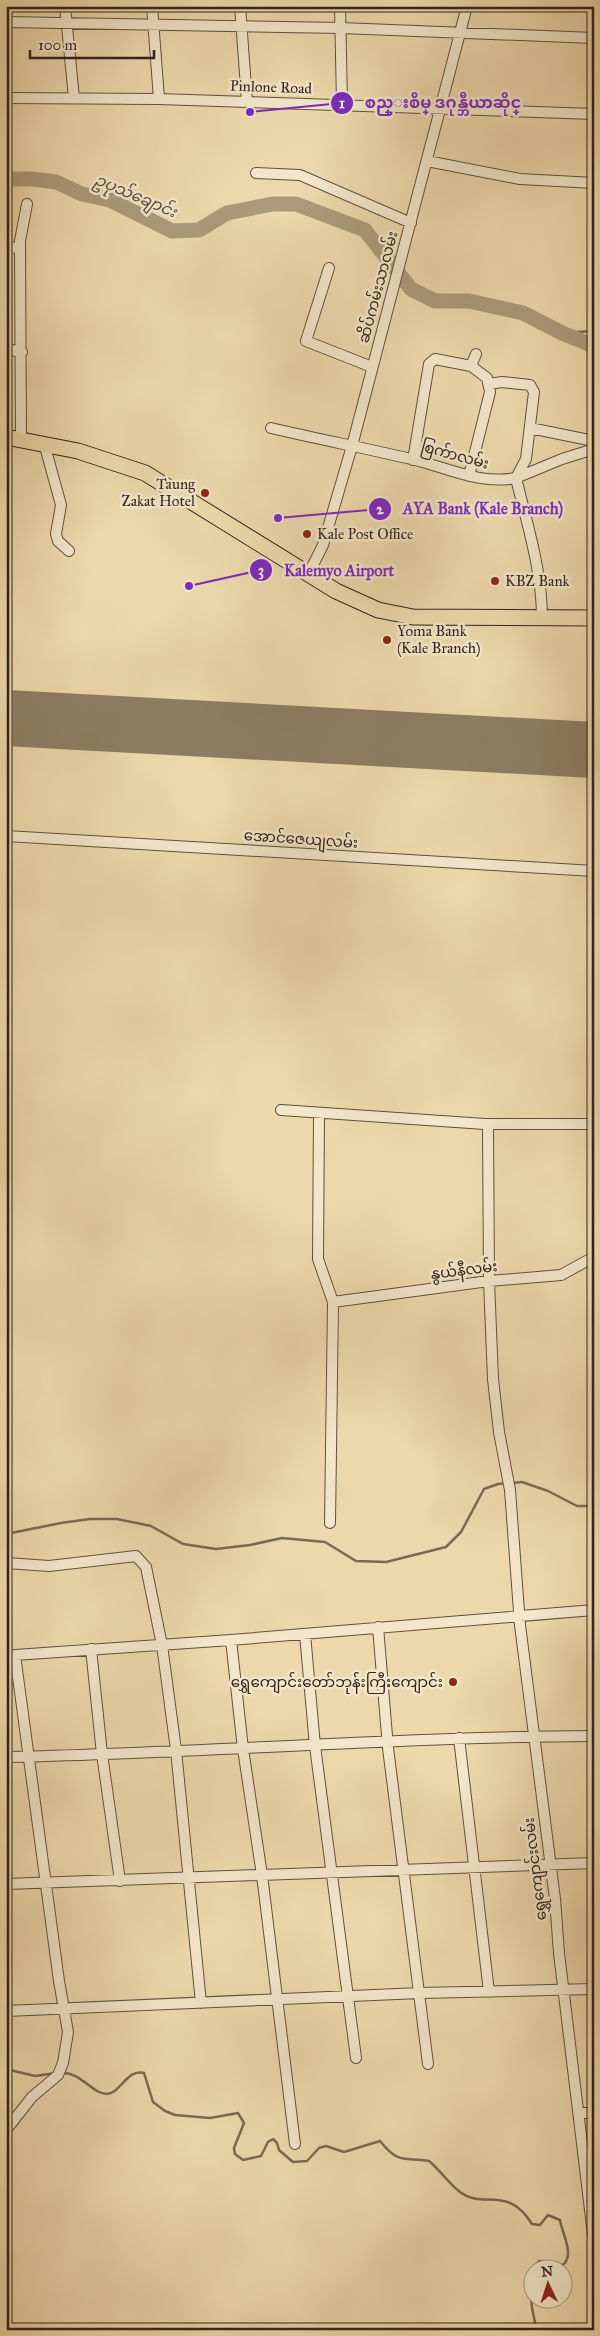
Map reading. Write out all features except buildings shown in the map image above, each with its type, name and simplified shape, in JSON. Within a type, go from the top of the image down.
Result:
[{"type":"highway","points":[[14,438],[95,455],[145,473],[336,591],[378,610],[413,617],[594,618]]},
{"type":"street","points":[[65,6],[74,98]]},
{"type":"street","points":[[152,6],[159,98]]},
{"type":"street","points":[[240,6],[247,101]]},
{"type":"street","points":[[340,6],[342,104]]},
{"type":"street","name":"ဆိပ်ကမ်းသာလမ်း","points":[[309,573],[323,544],[352,446],[406,245],[466,6]]},
{"type":"street","points":[[6,22],[341,28],[594,38]]},
{"type":"street","points":[[594,79],[594,152]]},
{"type":"street","name":"Pinlone Road","points":[[6,98],[159,98],[593,114]]},
{"type":"street","points":[[427,162],[520,179],[594,183]]},
{"type":"street","points":[[256,173],[300,176],[411,223]]},
{"type":"street","points":[[14,438],[22,352],[20,248],[27,204]]},
{"type":"street","points":[[6,248],[20,248]]},
{"type":"street","points":[[329,268],[306,341],[372,367]]},
{"type":"street","points":[[6,349],[22,352]]},
{"type":"street","points":[[471,366],[476,354]]},
{"type":"street","points":[[413,460],[429,364],[435,359],[440,359],[471,366],[487,378],[490,384],[490,392],[469,476]]},
{"type":"street","points":[[490,384],[502,382],[533,388],[534,392],[526,459],[516,478],[538,565],[542,594],[542,618]]},
{"type":"street","name":"စြက်ာလမ်း","points":[[271,428],[413,460],[481,480],[516,478],[562,459],[594,449]]},
{"type":"street","points":[[530,428],[594,441]]},
{"type":"street","points":[[44,443],[61,505],[56,534],[58,541],[69,551]]},
{"type":"street","name":"အောင်ဇေယျလမ်း","points":[[6,836],[594,871]]},
{"type":"street","points":[[281,1110],[488,1124],[594,1124]]},
{"type":"street","points":[[319,1113],[318,1258],[333,1302],[330,1523]]},
{"type":"street","name":"ရွှေကျောင်းလမ်း","points":[[488,1124],[488,1281],[493,1379],[499,1432],[510,1490],[519,1616],[594,2243]]},
{"type":"street","name":"နွယ်နီလမ်း","points":[[333,1302],[488,1281],[560,1275],[594,1257]]},
{"type":"street","points":[[6,1563],[49,1566],[136,1556],[146,1567],[162,1645],[176,1750],[201,2003]]},
{"type":"street","points":[[6,2130],[32,2097],[58,2074],[64,2063],[68,2032],[59,1981],[28,1757],[10,1655],[231,1640],[519,1616],[593,1613]]},
{"type":"street","points":[[378,1627],[388,1742],[428,2064]]},
{"type":"street","points":[[305,1634],[315,1746],[356,2058]]},
{"type":"street","points":[[231,1640],[243,1749],[262,1875],[295,2144]]},
{"type":"street","points":[[90,1649],[102,1754],[120,1881]]},
{"type":"street","points":[[6,1757],[315,1746],[459,1738],[594,1736]]},
{"type":"street","points":[[459,1738],[476,1867],[489,1992]]},
{"type":"street","points":[[6,1884],[594,1863]]},
{"type":"street","points":[[6,2011],[420,1993],[594,1989]]},
{"type":"street","points":[[578,2113],[594,2113]]},
{"type":"waterway","name":"ဥပုသ်ချောင်း","points":[[6,179],[32,179],[56,182],[82,194],[110,200],[172,231],[199,230],[227,213],[273,204],[296,204],[365,230],[411,289],[435,301],[469,301],[523,313],[562,333],[594,346]]},
{"type":"waterway","points":[[562,333],[594,331]]},
{"type":"waterway","points":[[512,1483],[522,1482],[548,1491],[577,1506],[594,1506]]},
{"type":"waterway","points":[[6,1534],[90,1519],[117,1519],[151,1526],[183,1544],[216,1549],[250,1545],[282,1538],[325,1542],[356,1561],[386,1562],[446,1547],[461,1532],[484,1489],[507,1483]]},
{"type":"waterway","points":[[6,2069],[35,2076],[56,2073]]},
{"type":"waterway","points":[[62,2073],[75,2076],[96,2091],[107,2094],[116,2090],[133,2074],[144,2073],[153,2102],[165,2111],[175,2115],[210,2118],[238,2113],[244,2123],[234,2148],[235,2154],[243,2160],[261,2156],[268,2142],[273,2139],[277,2143],[279,2150],[293,2162],[307,2161],[319,2148],[326,2146],[344,2152],[380,2141],[397,2157],[429,2161],[456,2189],[469,2197],[505,2201],[523,2212],[532,2224],[540,2225],[548,2215],[560,2220],[567,2244],[567,2258]]},
{"type":"waterway","points":[[532,2308],[537,2330]]},
{"type":"runway","points":[[6,718],[594,750]]},
{"type":"place","name":"စည္းစိမ္ ဒဂုန္ဘီယာဆိုင္","points":[[250,112]]},
{"type":"place","name":"Taung Zakat Hotel","points":[[205,493]]},
{"type":"place","name":"AYA Bank (Kale Branch)","points":[[278,518]]},
{"type":"place","name":"Kale Post Office","points":[[307,534]]},
{"type":"place","name":"KBZ Bank","points":[[495,581]]},
{"type":"place","name":"Kalemyo Airport","points":[[189,586]]},
{"type":"place","name":"Yoma Bank (Kale Branch)","points":[[387,640]]},
{"type":"place","name":"ရွှေကျောင်းတော်ဘုန်းကြီးကျောင်း","points":[[453,1682]]}]
